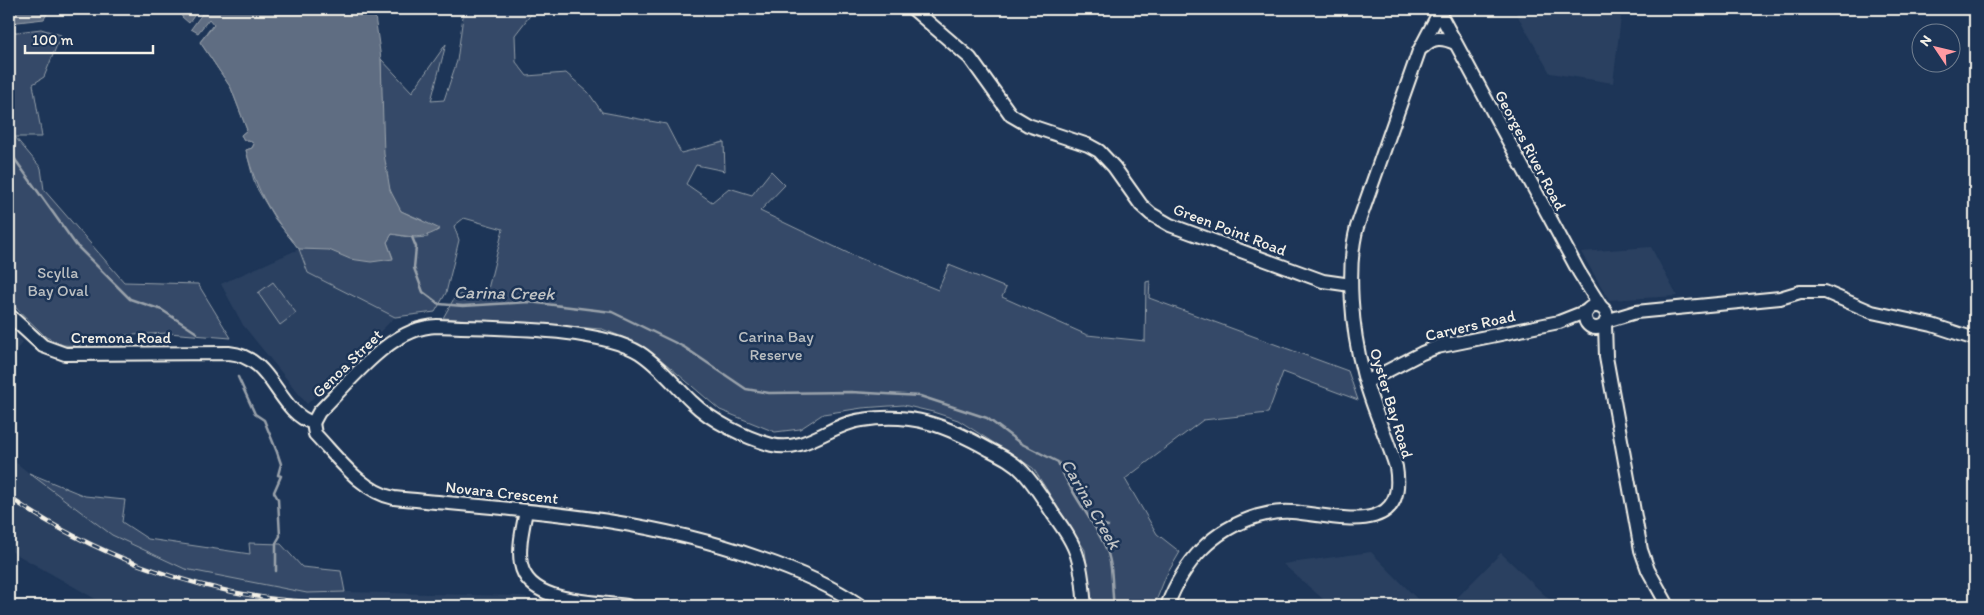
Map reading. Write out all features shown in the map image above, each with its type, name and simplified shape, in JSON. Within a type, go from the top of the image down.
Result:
[{"type":"street","name":"Green Point Road","points":[[913,9],[970,58],[1011,116],[1028,125],[1099,151],[1114,167],[1136,200],[1151,214],[1170,225],[1262,260],[1332,284],[1351,286]]},
{"type":"street","name":"Oyster Bay Road","points":[[1167,606],[1175,586],[1192,558],[1214,539],[1246,520],[1291,512],[1363,520],[1378,514],[1390,505],[1396,492],[1398,480],[1396,467],[1366,382],[1358,348],[1351,286],[1350,257],[1357,227],[1419,50],[1435,10]]},
{"type":"street","name":"Georges River Road","points":[[1435,10],[1455,43],[1579,272],[1596,316],[1606,357],[1641,550],[1648,570],[1668,606]]},
{"type":"street","points":[[1419,50],[1433,39],[1446,39],[1455,43]]},
{"type":"street","name":"Carvers Road","points":[[1366,382],[1415,356],[1437,347],[1596,316],[1780,298],[1810,291],[1825,292],[1872,312],[1903,318],[1975,339]]},
{"type":"street","name":"Cremona Road","points":[[9,315],[43,346],[65,354],[187,352]]},
{"type":"street","name":"Genoa Street","points":[[313,423],[319,412],[394,339],[416,328],[437,326],[572,334],[619,343],[652,362],[693,404],[713,419],[772,445],[796,446],[848,422],[878,418],[924,421],[951,429],[1010,460],[1035,486],[1074,548],[1080,566],[1085,606]]},
{"type":"street","name":"Novara Crescent","points":[[187,352],[238,353],[252,360],[263,369],[298,414],[313,423],[315,434],[364,483],[379,494],[394,498],[633,523],[705,540],[777,564],[814,580],[861,606]]},
{"type":"street","points":[[526,511],[520,558],[526,578],[535,588],[550,595],[627,606]]},
{"type":"shaded area","points":[[9,9],[49,9],[49,11],[44,19],[9,23]]},
{"type":"shaded area","points":[[180,9],[190,9],[196,13],[189,23],[182,17]]},
{"type":"shaded area","points":[[195,9],[374,9],[381,59],[384,154],[390,190],[401,211],[440,229],[422,236],[411,237],[392,234],[387,242],[393,259],[371,262],[350,259],[329,250],[299,249],[280,225],[260,191],[246,150],[252,148],[254,144],[249,140],[244,140],[241,135],[247,130],[231,88],[200,42],[214,25],[209,19],[198,33],[191,29],[202,14]]},
{"type":"shaded area","points":[[1514,9],[1622,9],[1613,83],[1550,73]]},
{"type":"shaded area","points":[[1651,247],[1677,296],[1609,300],[1581,252]]},
{"type":"shaded area","points":[[299,249],[308,273],[395,317],[307,404],[243,325],[221,284]]},
{"type":"shaded area","points":[[9,329],[23,342],[9,358]]},
{"type":"shaded area","points":[[9,457],[29,473],[85,496],[125,500],[122,522],[148,539],[250,554],[249,543],[281,544],[302,567],[341,571],[345,592],[519,596],[527,597],[527,601],[540,606],[163,606],[157,603],[138,606],[108,606],[9,550]]},
{"type":"shaded area","points":[[1371,552],[1424,606],[1331,606],[1283,564]]},
{"type":"shaded area","points":[[1501,553],[1556,606],[1449,606]]},
{"type":"green space","name":"Carina Bay Reserve","points":[[464,9],[535,9],[515,35],[516,62],[527,76],[566,73],[588,92],[602,112],[666,124],[681,153],[724,142],[725,171],[696,165],[686,184],[712,202],[729,188],[752,195],[771,171],[785,185],[760,211],[852,255],[938,290],[949,265],[1006,288],[1002,297],[1087,335],[1145,341],[1146,282],[1150,281],[1149,298],[1348,371],[1358,400],[1283,372],[1268,413],[1203,420],[1125,479],[1157,534],[1180,552],[1166,576],[1154,606],[1092,606],[1085,550],[1033,468],[958,420],[903,405],[862,408],[823,414],[800,429],[775,432],[720,410],[658,357],[628,339],[602,329],[443,318],[456,295],[487,293],[503,229],[464,218],[454,226],[459,240],[446,293],[435,312],[395,317],[308,273],[299,249],[275,219],[255,185],[246,150],[252,148],[254,144],[249,140],[244,140],[241,135],[247,130],[231,88],[200,42],[212,26],[393,258],[387,242],[392,234],[414,238],[428,237],[422,220],[401,211],[393,197],[387,180],[382,138],[381,59],[412,92],[446,44],[431,101],[444,100],[457,61]]},
{"type":"green space","name":"Scylla Bay Oval","points":[[41,29],[61,35],[44,77],[33,84],[42,137],[15,137],[41,168],[44,190],[124,282],[198,284],[231,338],[168,333],[93,337],[78,346],[63,345],[46,337],[9,301],[9,33]]},
{"type":"green space","points":[[273,282],[296,313],[280,325],[258,293]]},
{"type":"green space","points":[[29,473],[85,496],[125,500],[122,522],[148,539],[250,554],[249,543],[281,544],[302,567],[341,571],[345,592],[307,593],[185,569],[112,535]]},
{"type":"waterway","points":[[9,151],[76,245],[130,299],[162,310],[197,333]]},
{"type":"waterway","name":"Carina Creek","points":[[412,237],[416,247],[414,268],[423,292],[439,304],[463,306],[529,302],[612,312],[684,347],[746,389],[769,393],[851,392],[920,396],[987,418],[1020,443],[1058,462],[1068,484],[1108,553],[1114,606]]},
{"type":"waterway","points":[[238,377],[255,414],[264,420],[281,464],[278,475],[281,476],[274,492],[278,499],[280,536],[276,543],[276,571]]},
{"type":"waterway","points":[[1090,521],[1108,526]]},
{"type":"railway","points":[[9,497],[40,517],[105,551],[175,577],[211,587],[247,595],[304,602],[450,606]]}]
